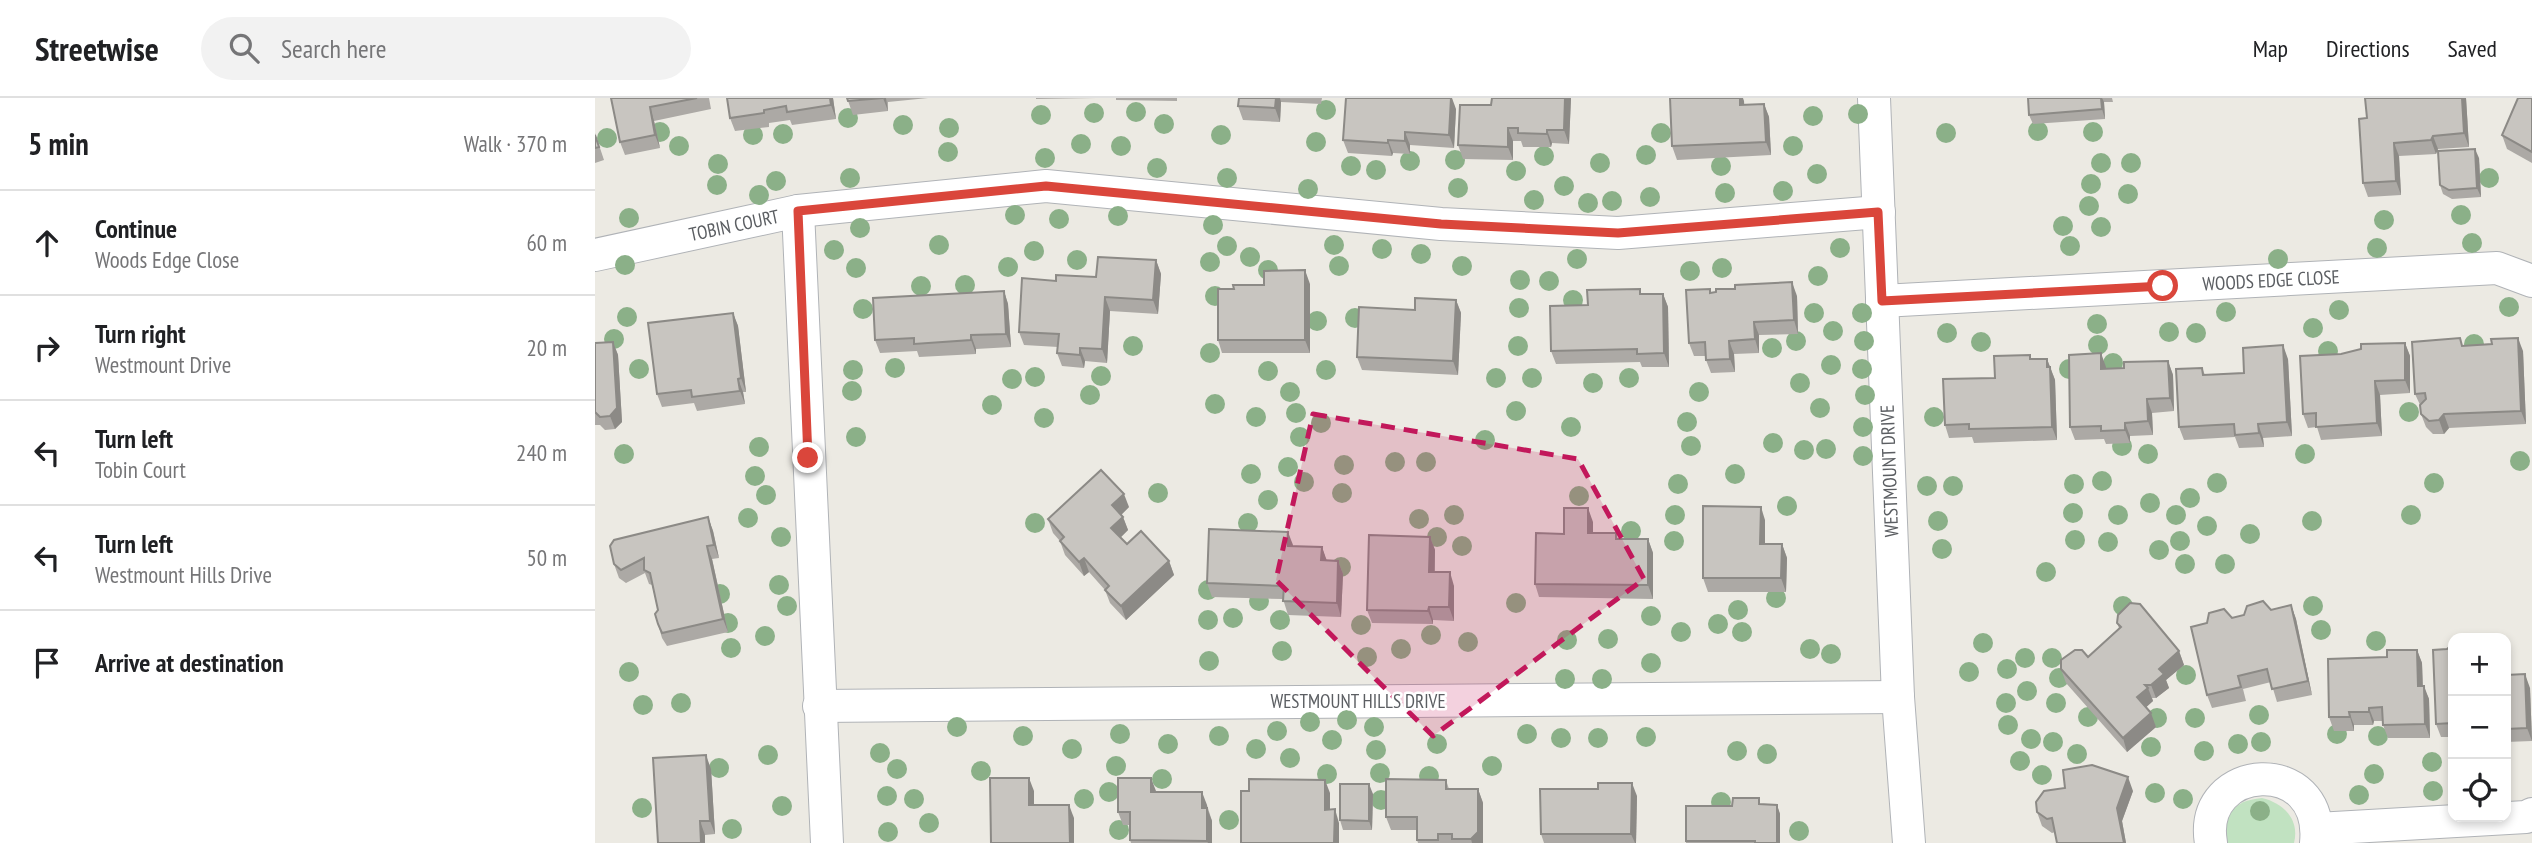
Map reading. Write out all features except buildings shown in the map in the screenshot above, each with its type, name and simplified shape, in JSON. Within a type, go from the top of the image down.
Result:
[{"type":"street","name":"WESTMOUNT DRIVE","points":[[1874,98],[1898,697],[1909,843]]},
{"type":"street","name":"TOBIN COURT","points":[[595,255],[798,211],[1046,186],[1441,224],[1618,233],[1878,212]]},
{"type":"street","points":[[798,211],[827,843]]},
{"type":"street","name":"WOODS EDGE CLOSE","points":[[1882,301],[2497,268],[2532,281]]},
{"type":"street","name":"WESTMOUNT HILLS DRIVE","points":[[819,706],[1898,697]]},
{"type":"street","points":[[2211,843],[2210,822],[2216,806],[2227,793],[2241,783],[2258,778],[2275,779],[2292,786],[2305,797],[2314,812],[2317,836],[2495,831],[2532,814]]},
{"type":"highlighted area","points":[[1313,414],[1578,459],[1644,579],[1433,736],[1276,580]]},
{"type":"green space","points":[[2262,798],[2277,804],[2288,813],[2294,827],[2294,843],[2224,843],[2228,817],[2232,811],[2243,802]]},
{"type":"route","points":[[808,458],[798,211],[1046,186],[1441,224],[1618,233],[1878,212],[1882,301],[2163,286]]}]
